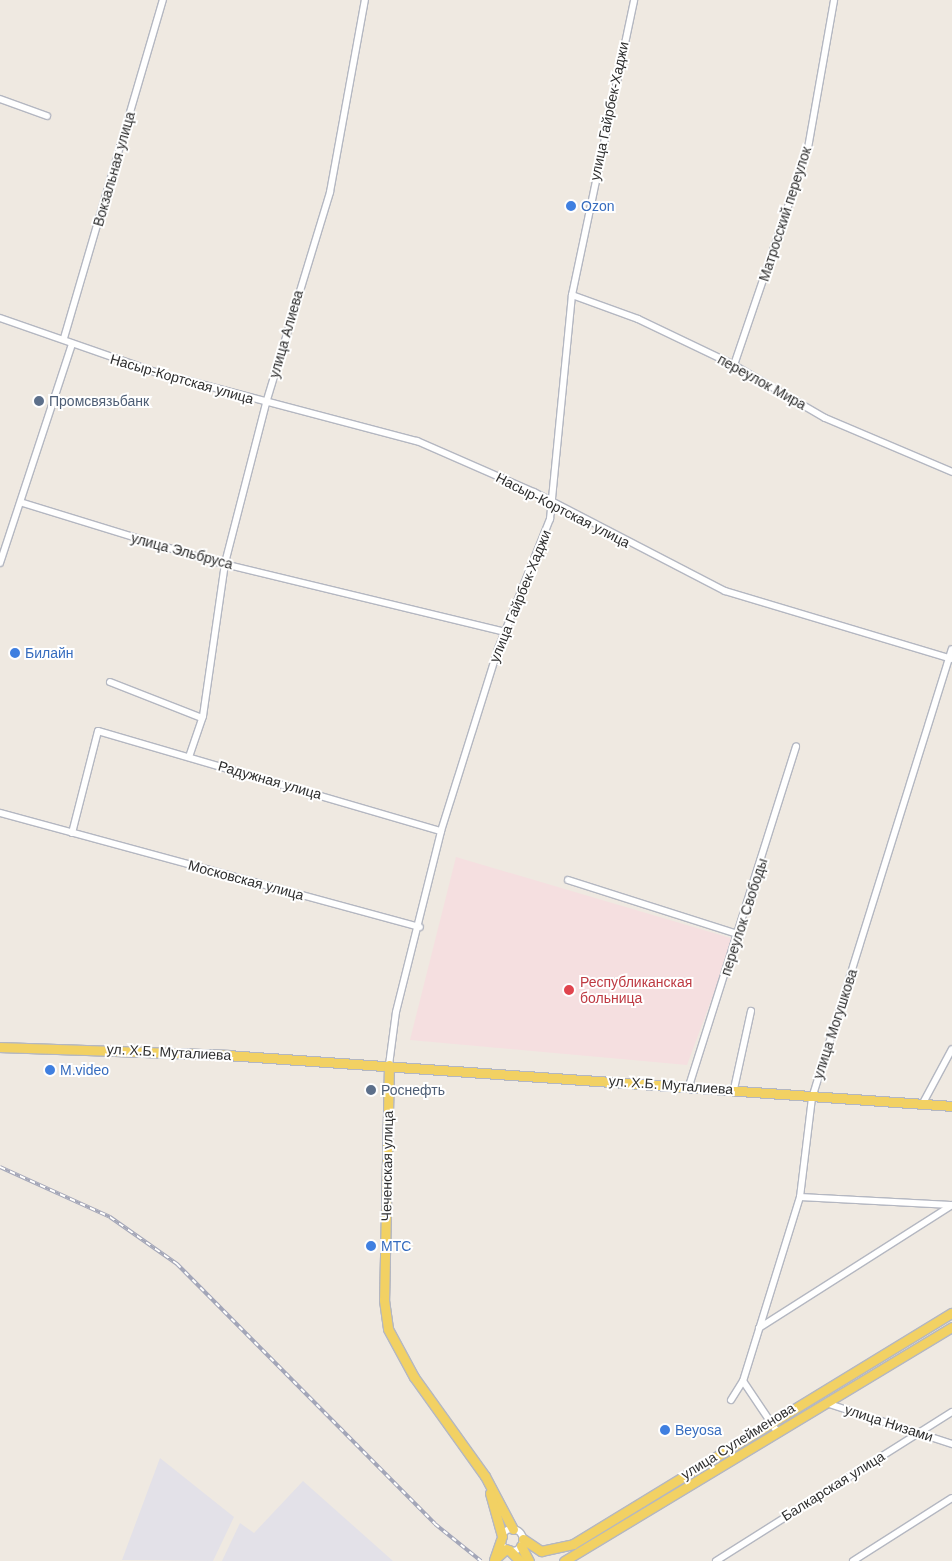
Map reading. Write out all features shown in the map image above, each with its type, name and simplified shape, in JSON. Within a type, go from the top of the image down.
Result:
[{"type":"main road","name":"ул. Х.Б. Муталиева","points":[[0,1047],[389,1065],[734,1089],[812,1098],[952,1106]]},
{"type":"main road","name":"Чеченская улица","points":[[389,1065],[384,1300],[388,1329],[414,1377],[485,1476]]},
{"type":"main road","name":"улица Сулейменова","points":[[522,1543],[541,1552],[573,1544],[771,1420],[952,1313]]},
{"type":"main road","name":"улица Сулейменова","points":[[564,1561],[952,1327]]},
{"type":"main road","points":[[485,1476],[513,1529]]},
{"type":"main road","points":[[485,1476],[501,1538],[493,1560]]},
{"type":"main road","points":[[522,1543],[529,1561]]},
{"type":"main road","points":[[493,1560],[507,1550],[520,1561]]},
{"type":"street","name":"Вокзальная улица","points":[[64,338],[164,0]]},
{"type":"street","name":"улица Алиева","points":[[189,757],[202,718],[225,563],[266,403],[330,192],[365,0]]},
{"type":"street","name":"улица Гайрбек-Хаджи","points":[[389,1065],[396,1012],[420,927],[441,831],[505,632],[533,572],[552,505],[572,296],[634,0]]},
{"type":"street","name":"Матросский переулок","points":[[734,365],[808,148],[834,0]]},
{"type":"street","points":[[0,99],[47,116]]},
{"type":"street","name":"переулок Мира","points":[[572,296],[638,319],[734,365],[825,418],[952,472]]},
{"type":"street","name":"Насыр-Кортская улица","points":[[0,318],[64,338],[72,344],[266,403],[417,441],[534,492],[552,505],[725,591],[951,658]]},
{"type":"street","points":[[0,563],[23,503],[72,344]]},
{"type":"street","name":"улица Эльбруса","points":[[23,503],[225,563],[505,632]]},
{"type":"street","name":"улица Могушкова","points":[[731,1400],[743,1381],[800,1197],[812,1098],[952,650]]},
{"type":"street","points":[[110,682],[202,718]]},
{"type":"street","name":"Радужная улица","points":[[72,833],[98,731],[441,831]]},
{"type":"street","name":"переулок Свободы","points":[[689,1086],[740,935],[796,746]]},
{"type":"street","name":"Московская улица","points":[[0,813],[420,927]]},
{"type":"street","points":[[568,880],[740,935]]},
{"type":"street","points":[[734,1089],[750,1011]]},
{"type":"street","points":[[923,1103],[952,1049]]},
{"type":"street","points":[[800,1197],[952,1205]]},
{"type":"street","points":[[759,1328],[952,1205]]},
{"type":"street","points":[[743,1381],[778,1433]]},
{"type":"street","name":"улица Низами","points":[[826,1403],[952,1444]]},
{"type":"street","name":"Балкарская улица","points":[[716,1561],[952,1412]]},
{"type":"street","points":[[854,1561],[952,1498]]},
{"type":"street","points":[[513,1529],[522,1543],[507,1550],[501,1538],[513,1529]]},
{"type":"shaded area","name":"Республиканская больница","points":[[456,857],[734,939],[687,1065],[410,1040]]},
{"type":"shaded area","points":[[160,1458],[234,1517],[213,1561],[122,1560]]},
{"type":"shaded area","points":[[303,1481],[393,1561],[222,1561],[240,1523],[254,1533]]},
{"type":"railway","points":[[0,1167],[110,1217],[177,1264],[435,1524],[481,1561]]},
{"type":"place","name":"Ozon","points":[[571,206]]},
{"type":"place","name":"Промсвязьбанк","points":[[39,401]]},
{"type":"place","name":"Билайн","points":[[15,653]]},
{"type":"place","name":"Республиканская больница","points":[[569,990]]},
{"type":"place","name":"M.video","points":[[50,1070]]},
{"type":"place","name":"Роснефть","points":[[371,1090]]},
{"type":"place","name":"МТС","points":[[371,1246]]},
{"type":"place","name":"Beyosa","points":[[665,1430]]}]
